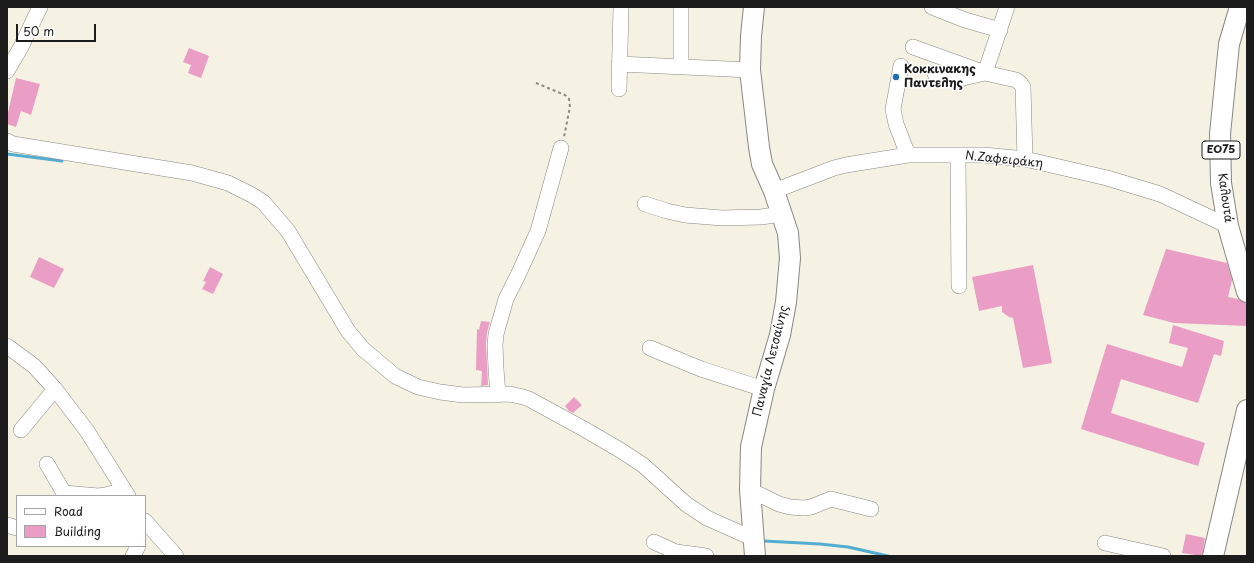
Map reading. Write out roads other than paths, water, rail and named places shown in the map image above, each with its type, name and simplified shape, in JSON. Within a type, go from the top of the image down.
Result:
[{"type":"main road","name":"Παναγία Λετσαίνης","points":[[754,7],[750,70],[758,147],[762,164],[782,214],[788,233],[790,247],[788,283],[780,335],[764,390],[751,447],[750,490],[754,547]]},
{"type":"main road","name":"Καλουτά","points":[[1240,7],[1229,44],[1220,134],[1221,183],[1228,226],[1247,292]]},
{"type":"main road","points":[[1213,556],[1247,410]]},
{"type":"street","points":[[7,71],[40,7]]},
{"type":"street","points":[[619,89],[621,7]]},
{"type":"street","points":[[681,7],[681,67]]},
{"type":"street","points":[[932,7],[965,20],[1000,30]]},
{"type":"street","points":[[985,73],[1007,7]]},
{"type":"street","points":[[913,47],[985,73],[1020,82],[1023,87],[1026,160]]},
{"type":"street","points":[[619,64],[750,70]]},
{"type":"street","points":[[902,66],[893,109],[896,124],[908,155]]},
{"type":"street","points":[[935,74],[963,78],[985,73]]},
{"type":"street","points":[[7,141],[13,144],[44,150],[192,173],[228,183],[246,191],[262,202],[288,231],[348,331],[363,349],[395,376],[425,390],[463,395],[517,395],[529,399],[584,429],[643,465],[686,504],[754,547]]},
{"type":"street","points":[[498,395],[495,345],[496,334],[506,299],[538,231],[561,148]]},
{"type":"street","name":"Ν.Ζαφειράκη","points":[[774,191],[834,168],[846,165],[908,155],[984,155],[1026,160],[1108,178],[1136,186],[1160,194],[1228,226]]},
{"type":"street","points":[[958,155],[959,286]]},
{"type":"street","points":[[645,204],[684,215],[722,218],[761,217],[782,214]]},
{"type":"street","points":[[7,346],[34,366],[55,389],[87,431],[126,493],[106,495]]},
{"type":"street","points":[[650,348],[701,369],[764,390]]},
{"type":"street","points":[[20,430],[55,389]]},
{"type":"street","points":[[47,464],[64,493],[87,495]]},
{"type":"street","points":[[750,490],[779,504],[794,507],[811,507],[831,499],[871,509]]},
{"type":"street","points":[[146,527],[176,556]]},
{"type":"street","points":[[654,542],[676,552],[706,556]]},
{"type":"street","points":[[1105,543],[1163,556]]},
{"type":"street","points":[[133,556],[138,547]]},
{"type":"waterway","points":[[7,154],[62,161]]},
{"type":"waterway","points":[[764,541],[848,547],[888,556]]},
{"type":"place","name":"Κοκκινακης Παντελης","points":[[896,77]]}]
